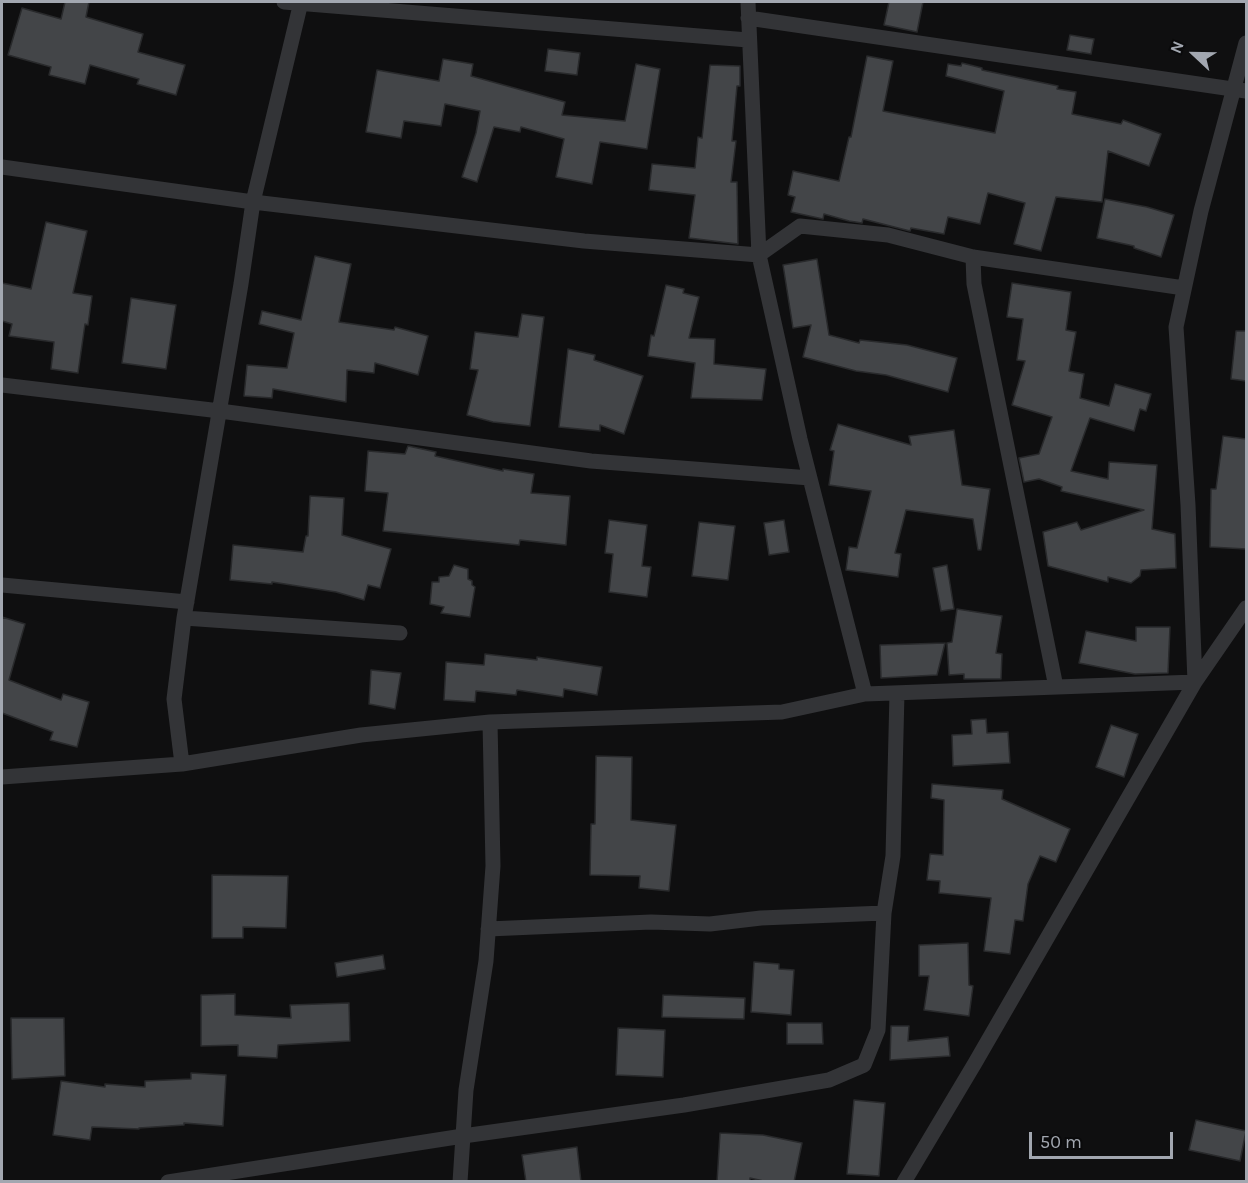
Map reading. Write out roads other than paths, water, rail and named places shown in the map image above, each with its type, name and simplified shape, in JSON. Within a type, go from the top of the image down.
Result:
[{"type":"street","points":[[284,2],[748,40]]},
{"type":"street","points":[[748,2],[759,255],[810,478],[865,694]]},
{"type":"street","points":[[182,764],[174,699],[184,618],[253,202],[301,3]]},
{"type":"street","points":[[748,18],[1240,90]]},
{"type":"street","points":[[1196,682],[1188,505],[1176,327],[1201,211],[1240,90],[1246,43]]},
{"type":"street","points":[[2,167],[253,202],[584,241],[759,255],[800,226],[888,235],[973,256],[1184,288]]},
{"type":"street","points":[[973,256],[974,284],[1056,687]]},
{"type":"street","points":[[2,385],[591,460],[810,478]]},
{"type":"street","points":[[2,585],[187,602]]},
{"type":"street","points":[[904,1182],[1196,682],[1246,608]]},
{"type":"street","points":[[184,618],[400,633]]},
{"type":"street","points":[[2,777],[182,764],[361,735],[490,722],[782,712],[865,694],[1196,682]]},
{"type":"street","points":[[168,1182],[463,1136],[684,1105],[830,1080],[864,1065],[878,1030],[884,913],[893,856],[897,693]]},
{"type":"street","points":[[460,1182],[466,1090],[486,961],[493,866],[490,722]]},
{"type":"street","points":[[488,928],[651,922],[710,924],[761,918],[884,913]]}]
